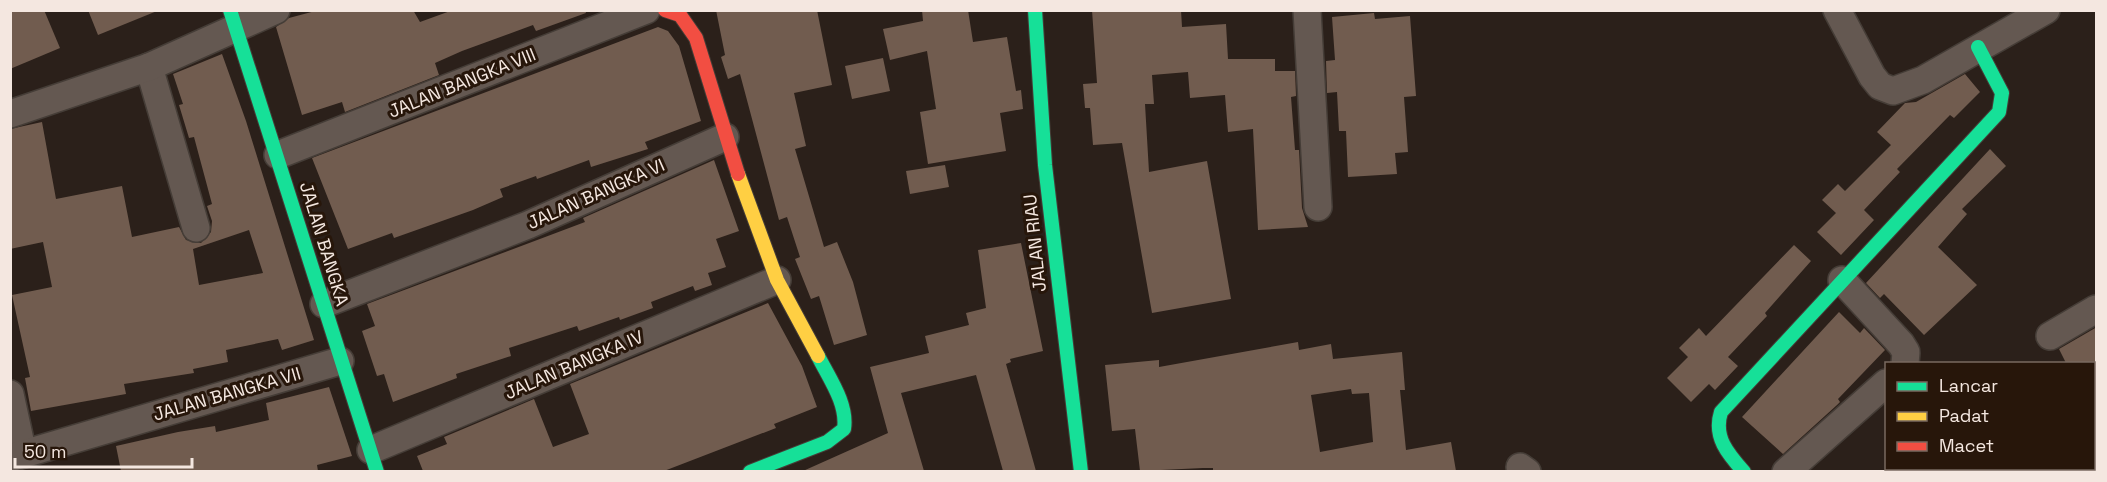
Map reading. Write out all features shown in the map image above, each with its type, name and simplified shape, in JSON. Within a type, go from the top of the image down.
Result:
[{"type":"street","points":[[10,114],[148,67],[232,19],[276,10]]},
{"type":"street","name":"JALAN BANGKA VIII","points":[[278,155],[646,10]]},
{"type":"street","points":[[665,10],[680,15],[696,38],[725,137],[777,280],[844,409],[846,425],[840,433],[827,442],[750,471]]},
{"type":"street","name":"JALAN RIAU","points":[[1035,10],[1045,165],[1081,471]]},
{"type":"street","points":[[1307,10],[1318,207]]},
{"type":"street","points":[[1837,10],[1872,76],[1887,90],[1898,90],[1923,80],[2031,14]]},
{"type":"street","name":"JALAN BANGKA","points":[[232,19],[278,155],[340,362],[374,461]]},
{"type":"street","points":[[1744,471],[1719,439],[1718,421],[1722,412],[1999,112],[2002,93],[1978,47]]},
{"type":"street","points":[[148,67],[196,228]]},
{"type":"street","name":"JALAN BANGKA VI","points":[[324,304],[528,225],[725,137]]},
{"type":"street","name":"JALAN BANGKA IV","points":[[374,461],[777,280]]},
{"type":"street","points":[[1842,280],[1901,344],[1906,352],[1905,362]]},
{"type":"street","points":[[2050,336],[2097,309]]},
{"type":"street","name":"JALAN BANGKA VII","points":[[17,456],[340,362]]},
{"type":"street","points":[[1786,471],[1885,385]]},
{"type":"street","points":[[10,394],[17,456]]},
{"type":"building","points":[[10,10],[44,10],[60,48],[10,69]]},
{"type":"building","points":[[88,10],[157,10],[157,11],[98,35]]},
{"type":"building","points":[[319,10],[413,10],[420,22],[453,10],[585,10],[586,13],[536,31],[533,25],[462,51],[435,63],[439,75],[345,112],[342,102],[302,115],[276,27],[289,18]]},
{"type":"building","points":[[716,10],[817,10],[832,85],[794,93],[806,146],[795,149],[824,247],[837,242],[853,282],[867,335],[834,345],[819,296],[811,299],[795,259],[800,257],[787,217],[779,220],[740,74],[728,79],[721,57],[725,55]]},
{"type":"building","points":[[922,10],[968,10],[973,42],[1007,37],[1016,91],[1021,90],[1023,109],[1000,113],[1006,151],[928,164],[920,112],[936,109],[927,51],[890,60],[883,29],[923,21]]},
{"type":"building","points":[[1092,10],[1181,10],[1182,27],[1226,24],[1228,59],[1275,59],[1275,71],[1295,71],[1296,96],[1291,97],[1295,150],[1299,150],[1302,208],[1308,227],[1258,230],[1253,129],[1228,132],[1225,95],[1190,98],[1188,72],[1152,75],[1154,104],[1145,104],[1149,172],[1207,161],[1231,299],[1152,313],[1122,143],[1093,145],[1090,108],[1085,108],[1083,84],[1097,83]]},
{"type":"building","points":[[1374,13],[1375,19],[1410,16],[1416,96],[1404,97],[1408,152],[1395,153],[1397,174],[1348,177],[1346,131],[1339,131],[1337,92],[1327,93],[1326,61],[1335,60],[1332,17]]},
{"type":"building","points":[[658,27],[668,31],[679,46],[701,121],[645,142],[648,149],[591,167],[589,160],[537,179],[536,176],[500,189],[503,197],[473,210],[394,238],[392,233],[348,249],[312,158]]},
{"type":"building","points":[[222,54],[246,121],[314,340],[282,350],[278,339],[226,350],[228,362],[193,369],[194,373],[124,384],[126,394],[31,411],[25,378],[30,377],[12,295],[52,287],[43,242],[10,249],[10,129],[42,122],[56,199],[122,186],[132,237],[179,227],[186,240],[201,243],[211,232],[212,221],[207,206],[212,204],[194,137],[189,138],[179,105],[183,104],[173,74]],"holes":[[[249,230],[263,273],[199,285],[193,249]]]},
{"type":"building","points":[[883,58],[890,91],[852,99],[845,66]]},
{"type":"building","points":[[1965,74],[1980,92],[1954,118],[1950,115],[1897,169],[1900,172],[1864,210],[1874,220],[1841,255],[1817,232],[1836,213],[1822,200],[1838,184],[1845,191],[1891,145],[1877,132],[1905,103],[1916,102]]},
{"type":"building","points":[[1990,149],[2006,166],[1962,209],[1967,214],[1938,247],[1977,285],[1924,335],[1884,294],[1880,298],[1866,283]]},
{"type":"building","points":[[714,160],[739,231],[716,239],[726,267],[708,273],[712,285],[695,291],[693,286],[651,302],[653,308],[620,320],[619,317],[579,331],[577,326],[509,348],[511,356],[456,374],[457,378],[393,402],[384,374],[377,376],[362,331],[375,326],[367,304],[585,222],[583,218]]},
{"type":"building","points":[[945,165],[949,187],[910,194],[906,171]]},
{"type":"building","points":[[1021,243],[1043,351],[1010,359],[1011,362],[1006,364],[1036,471],[1003,471],[976,375],[901,393],[924,471],[803,471],[888,433],[870,367],[929,353],[925,336],[969,325],[966,313],[986,308],[978,250]]},
{"type":"building","points":[[1794,245],[1811,261],[1765,313],[1767,316],[1728,357],[1738,366],[1715,390],[1709,384],[1691,402],[1667,378],[1688,357],[1679,348],[1699,328],[1706,336]]},
{"type":"building","points":[[768,303],[802,366],[817,407],[774,424],[776,428],[664,471],[423,471],[417,456],[447,444],[444,437],[534,399],[553,447],[589,434],[570,384]]},
{"type":"building","points":[[1839,312],[1860,333],[1864,328],[1885,350],[1838,399],[1840,402],[1783,454],[1742,417]]},
{"type":"building","points":[[2097,327],[2097,363],[2066,362],[2059,349]]},
{"type":"building","points":[[1298,342],[1299,350],[1331,344],[1333,359],[1402,352],[1405,390],[1400,390],[1406,450],[1451,442],[1456,471],[1213,471],[1213,468],[1203,468],[1140,471],[1135,429],[1112,431],[1105,365],[1159,360],[1159,367]],"holes":[[[1351,389],[1352,394],[1369,393],[1373,442],[1320,452],[1311,395]]]},
{"type":"building","points":[[329,387],[352,456],[317,465],[318,471],[121,471],[116,446],[178,432],[215,426],[216,432],[269,420],[266,403]]},
{"type":"traffic: fast","points":[[230,10],[377,472]]},
{"type":"traffic: fast","points":[[1035,10],[1045,165],[1081,472]]},
{"type":"traffic: fast","points":[[1744,472],[1724,445],[1719,429],[1721,412],[1999,112],[2002,93],[1978,47]]},
{"type":"traffic: fast","points":[[750,472],[827,442],[844,429],[840,401],[818,356]]},
{"type":"traffic: slow","points":[[738,174],[777,280],[818,356]]},
{"type":"traffic: jam","points":[[665,10],[680,15],[696,38],[738,174]]}]
